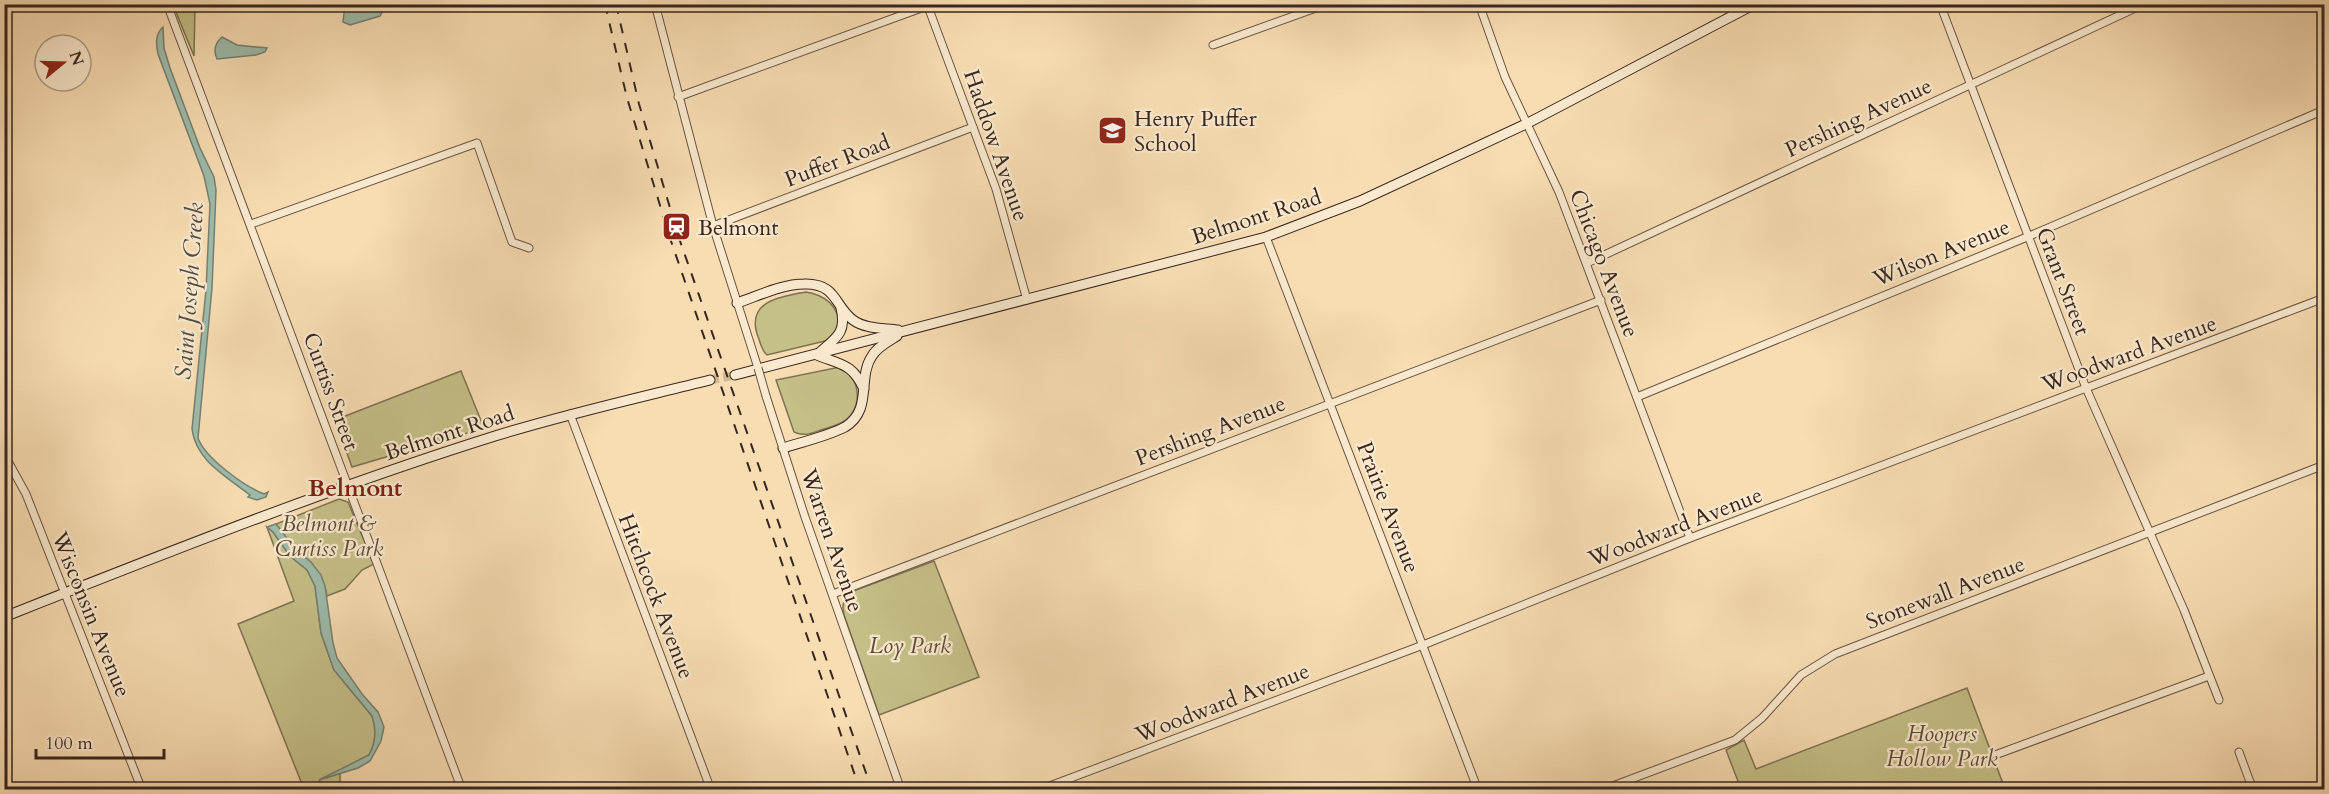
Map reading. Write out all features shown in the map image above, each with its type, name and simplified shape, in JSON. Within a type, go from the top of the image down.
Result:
[{"type":"main road","name":"Belmont Road","points":[[735,375],[1266,237],[1360,201],[1528,123],[1755,4]]},
{"type":"main road","points":[[737,303],[791,285],[807,284],[825,288],[849,316],[863,325],[904,331]]},
{"type":"main road","points":[[840,303],[844,321],[842,329],[834,341],[817,355],[849,367],[858,375],[864,389]]},
{"type":"main road","points":[[783,448],[845,427],[862,407],[867,367],[872,355],[904,331]]},
{"type":"main road","name":"Belmont Road","points":[[4,617],[272,512],[475,442],[570,414],[710,380]]},
{"type":"street","name":"Curtiss Street","points":[[167,4],[462,789]]},
{"type":"street","name":"Warren Avenue","points":[[656,4],[678,97],[713,226],[766,396],[901,789]]},
{"type":"street","points":[[1213,45],[1327,4]]},
{"type":"street","name":"Chicago Avenue","points":[[1479,4],[1505,77],[1549,167],[1587,263],[1690,538]]},
{"type":"street","name":"Grant Street","points":[[1940,4],[2086,388],[2184,610],[2219,700]]},
{"type":"street","name":"Pershing Avenue","points":[[1587,263],[2144,4]]},
{"type":"street","points":[[678,97],[927,5]]},
{"type":"street","name":"Haddow Avenue","points":[[927,5],[996,189],[1027,300]]},
{"type":"street","name":"Wilson Avenue","points":[[1636,397],[2027,237],[2325,110]]},
{"type":"street","name":"Puffer Road","points":[[713,226],[973,127]]},
{"type":"street","points":[[251,225],[477,143],[512,242],[529,248]]},
{"type":"street","name":"Prairie Avenue","points":[[1266,237],[1478,789]]},
{"type":"street","name":"Woodward Avenue","points":[[1039,789],[1423,645],[1690,538],[2325,298]]},
{"type":"street","name":"Pershing Avenue","points":[[833,594],[1601,300]]},
{"type":"street","name":"Hitchcock Avenue","points":[[570,414],[711,789]]},
{"type":"street","name":"Wisconsin Avenue","points":[[4,454],[23,488],[142,789]]},
{"type":"street","name":"Stonewall Avenue","points":[[1602,789],[1735,740],[1762,718],[1801,675],[1826,658],[2325,465]]},
{"type":"street","points":[[1995,755],[2209,676]]},
{"type":"street","points":[[2239,752],[2253,789]]},
{"type":"green space","points":[[173,5],[195,5],[194,56]]},
{"type":"green space","points":[[806,292],[824,298],[836,311],[840,324],[833,337],[767,355],[757,334],[755,323],[757,314],[768,302]]},
{"type":"green space","points":[[840,367],[852,377],[857,391],[852,413],[844,421],[831,427],[808,434],[794,432],[776,380]]},
{"type":"green space","points":[[461,371],[484,428],[352,467],[335,420]]},
{"type":"green space","name":"Belmont & Curtiss Park","points":[[339,499],[348,502],[374,564],[362,570],[345,589],[327,596],[319,574],[291,545],[276,524]]},
{"type":"green space","points":[[267,527],[290,556],[307,570],[315,586],[321,633],[334,670],[374,721],[375,736],[369,755],[326,778],[340,773],[340,789],[304,789],[238,624],[294,601]]},
{"type":"green space","name":"Loy Park","points":[[934,561],[979,677],[879,715],[844,615],[844,600],[856,590]]},
{"type":"green space","name":"Hoopers Hollow Park","points":[[1967,688],[2005,789],[1741,789],[1726,750],[1744,740],[1756,769]]},
{"type":"shaded area","points":[[345,4],[386,5],[380,16],[350,25],[343,22]]},
{"type":"shaded area","points":[[163,27],[164,48],[170,68],[200,148],[214,177],[216,190],[212,288],[198,438],[208,454],[236,478],[264,494],[268,492],[266,497],[257,500],[248,497],[250,495],[213,467],[199,450],[192,429],[206,290],[210,204],[204,176],[158,54],[157,36]]},
{"type":"shaded area","points":[[222,37],[237,45],[267,48],[265,52],[256,55],[217,59],[215,47]]},
{"type":"shaded area","points":[[276,524],[296,550],[311,562],[321,575],[325,586],[337,658],[362,694],[378,712],[384,727],[381,741],[370,761],[358,768],[319,780],[369,755],[374,741],[375,726],[372,716],[334,670],[321,633],[315,586],[307,570],[290,556],[267,527]]},
{"type":"waterway","name":"Saint Joseph Creek","points":[[313,790],[320,780]]},
{"type":"tunnel","points":[[710,380],[735,375]]},
{"type":"railway","points":[[605,4],[627,98],[671,241],[860,790]]},
{"type":"railway","points":[[616,4],[639,104],[679,238],[872,790]]},
{"type":"place","name":"Henry Puffer School","points":[[1113,131]]},
{"type":"place","name":"Belmont","points":[[677,227]]},
{"type":"district","name":"Belmont","points":[[355,488]]}]
